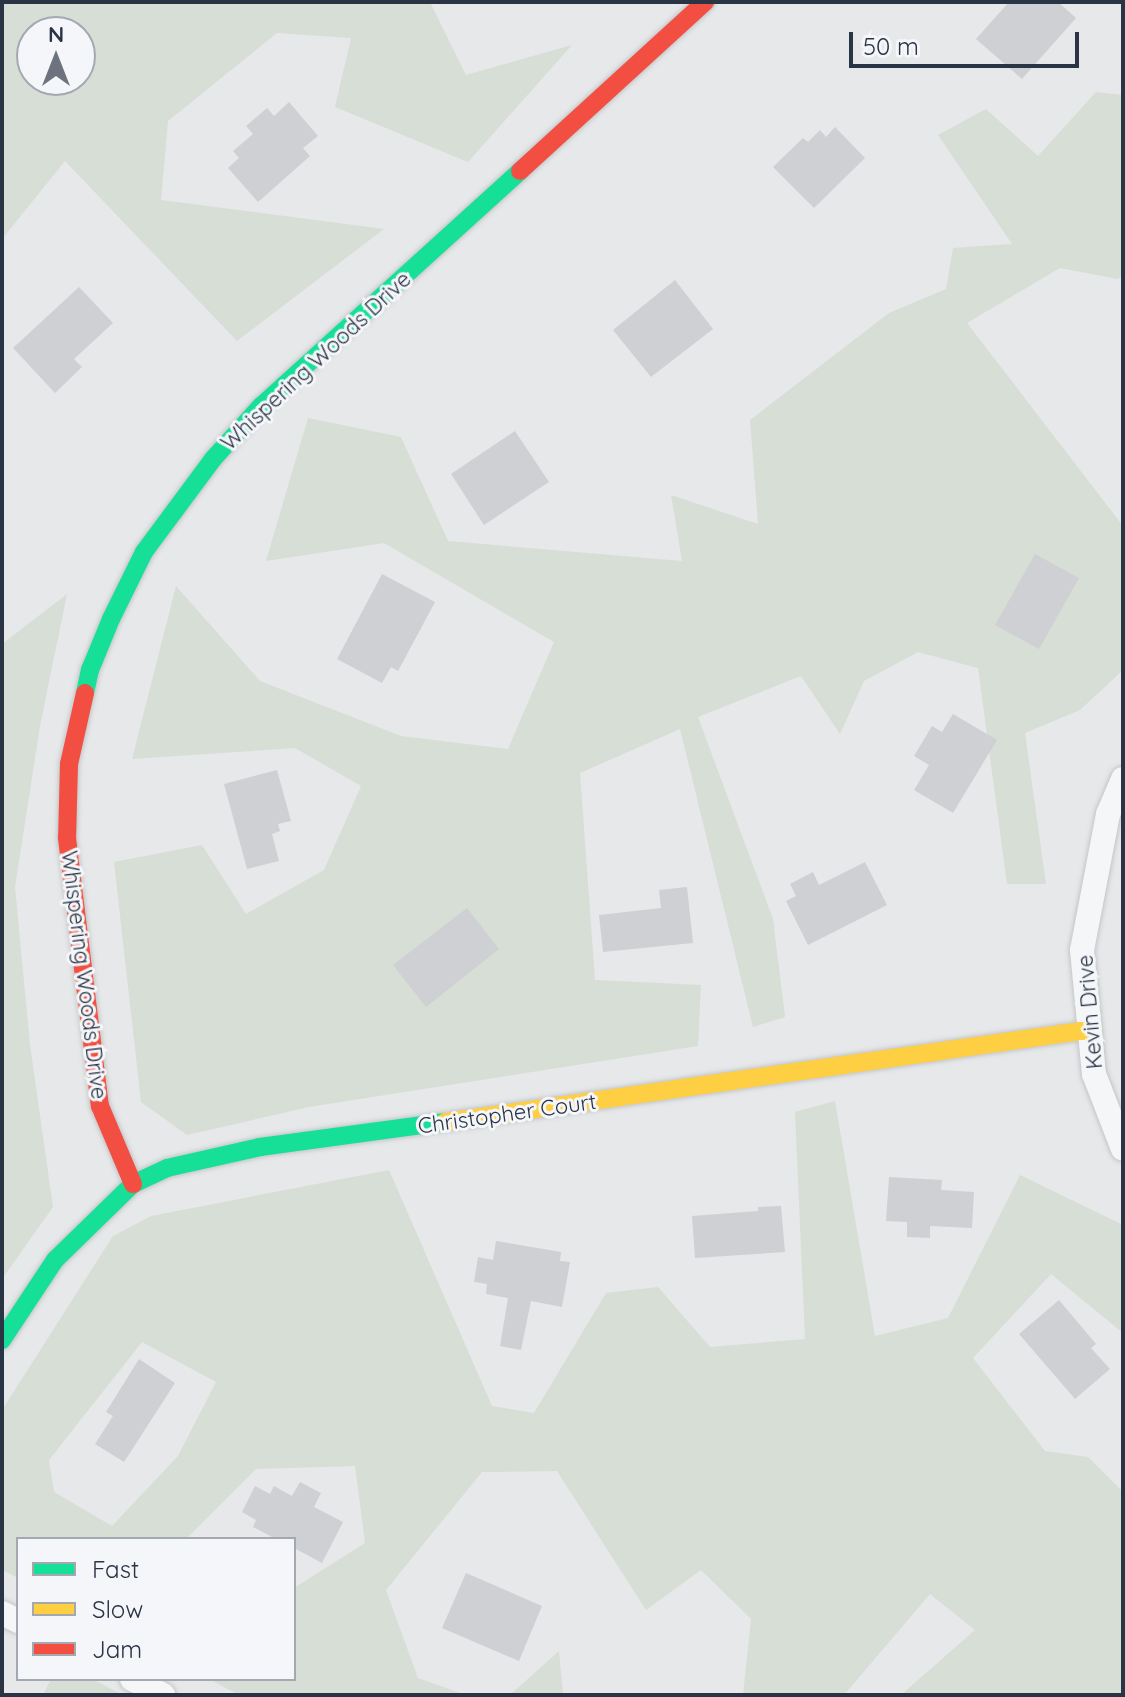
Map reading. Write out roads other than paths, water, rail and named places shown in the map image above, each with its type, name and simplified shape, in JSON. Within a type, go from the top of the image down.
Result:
[{"type":"street","name":"Whispering Woods Drive","points":[[133,1184],[100,1106],[67,838],[69,764],[90,670],[117,606],[144,552],[213,459],[261,406],[705,2]]},
{"type":"street","name":"Kevin Drive","points":[[1123,779],[1108,814],[1082,950],[1094,1074],[1123,1149]]},
{"type":"street","name":"Christopher Court","points":[[2,1340],[55,1260],[133,1184],[167,1168],[260,1147],[782,1076],[1088,1030]]},
{"type":"street","points":[[136,1681],[163,1695]]}]
